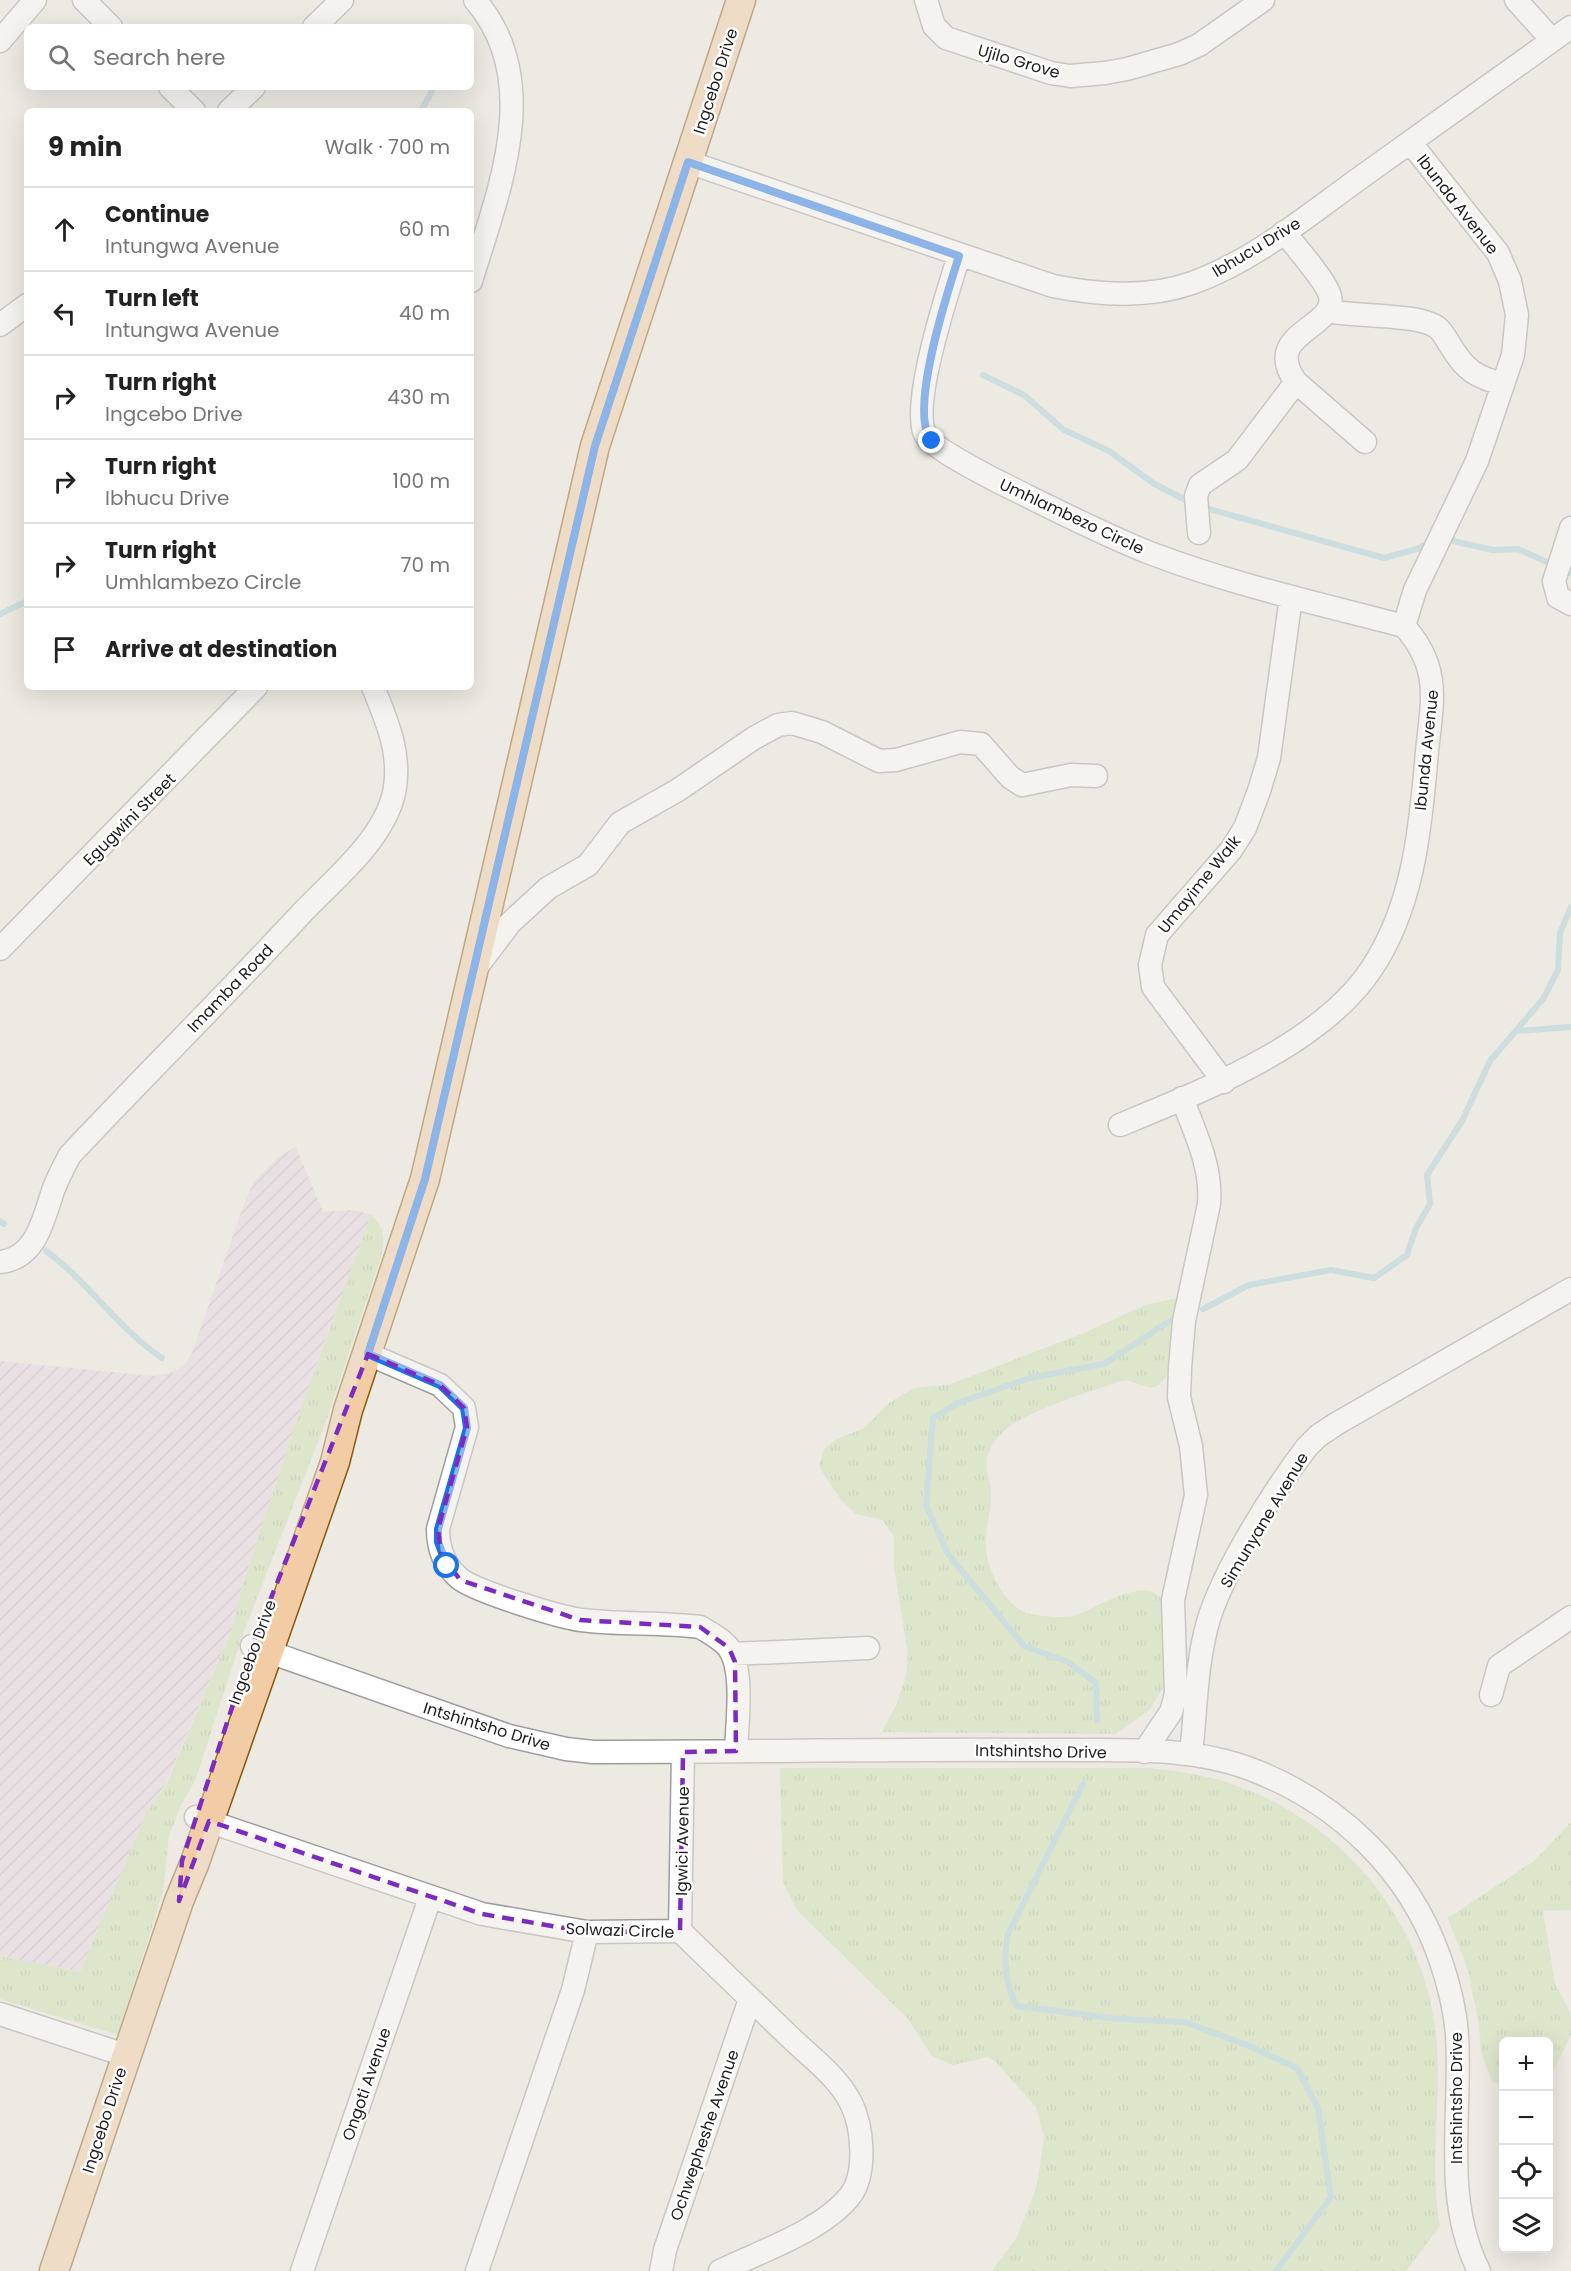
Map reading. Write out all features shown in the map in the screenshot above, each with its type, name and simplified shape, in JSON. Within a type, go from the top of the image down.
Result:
[{"type":"main road","name":"Ingcebo Drive","points":[[54,2271],[125,2055],[179,1901],[202,1819],[259,1650],[335,1462],[348,1410],[425,1179],[595,446],[741,0]]},
{"type":"street","points":[[0,41],[35,0]]},
{"type":"street","points":[[84,0],[108,24]]},
{"type":"street","points":[[317,24],[342,0]]},
{"type":"street","points":[[474,271],[504,173],[513,96],[509,66],[497,30],[476,0]]},
{"type":"street","name":"Ujilo Grove","points":[[926,0],[934,26],[946,38],[1052,73],[1070,76],[1127,69],[1179,54],[1199,45],[1263,0]]},
{"type":"street","points":[[1516,0],[1552,40]]},
{"type":"street","name":"Ibhucu Drive","points":[[688,162],[959,256],[1053,286],[1098,294],[1138,293],[1190,284],[1247,256],[1571,27]]},
{"type":"street","points":[[173,90],[191,108]]},
{"type":"street","points":[[232,108],[251,90]]},
{"type":"street","name":"Ibunda Avenue","points":[[1120,1125],[1224,1082],[1285,1047],[1353,994],[1373,968],[1399,914],[1413,865],[1432,682],[1425,654],[1404,626],[1414,590],[1477,461],[1513,355],[1517,315],[1514,295],[1505,266],[1489,240],[1410,142]]},
{"type":"street","points":[[1284,232],[1328,290],[1331,302],[1327,311],[1294,339],[1289,347],[1286,363],[1296,382],[1365,442]]},
{"type":"street","name":"Umhlambezo Circle","points":[[959,256],[923,394],[922,418],[926,434],[932,441],[969,466],[1086,526],[1152,554],[1291,597],[1404,626]]},
{"type":"street","points":[[0,325],[24,307]]},
{"type":"street","points":[[1327,311],[1355,316],[1416,318],[1439,328],[1461,363],[1480,378],[1502,384]]},
{"type":"street","points":[[1199,533],[1196,496],[1200,485],[1237,460],[1296,382]]},
{"type":"street","points":[[1571,528],[1554,581],[1558,597],[1571,604]]},
{"type":"street","name":"Umayime Walk","points":[[1224,1082],[1153,987],[1150,965],[1156,935],[1232,850],[1245,828],[1269,758],[1291,597]]},
{"type":"street","name":"Egugwini Street","points":[[0,950],[253,690]]},
{"type":"street","name":"Imamba Road","points":[[0,1262],[13,1259],[35,1239],[43,1227],[60,1173],[70,1155],[249,971],[375,831],[393,795],[396,770],[392,738],[374,690]]},
{"type":"street","points":[[472,973],[510,923],[548,888],[588,865],[620,822],[678,790],[778,724],[792,723],[822,732],[879,761],[896,760],[960,742],[981,744],[1010,777],[1026,785],[1071,775],[1096,776]]},
{"type":"street","points":[[1144,1752],[1175,1701],[1178,1680],[1173,1600],[1196,1495],[1191,1446],[1179,1397],[1179,1368],[1184,1321],[1209,1204],[1210,1186],[1209,1172],[1182,1098]]},
{"type":"street","name":"Simunyane Avenue","points":[[1191,1754],[1203,1644],[1217,1598],[1236,1558],[1307,1447],[1336,1424],[1571,1289]]},
{"type":"street","points":[[368,1354],[440,1385],[464,1408],[467,1428],[438,1529],[441,1553],[447,1566],[460,1580],[535,1608],[580,1620],[700,1627],[716,1637],[732,1654],[735,1662],[738,1697],[736,1751]]},
{"type":"street","points":[[1491,1695],[1499,1666],[1571,1617]]},
{"type":"street","points":[[732,1654],[868,1648]]},
{"type":"street","name":"Intshintsho Drive","points":[[259,1650],[509,1736],[566,1749],[593,1752],[1144,1752],[1191,1754],[1250,1768],[1294,1788],[1329,1810],[1360,1835],[1380,1858],[1419,1913],[1439,1957],[1453,2005],[1458,2057],[1457,2202],[1464,2236],[1479,2271]]},
{"type":"street","name":"Igwici Avenue","points":[[680,1931],[683,1752]]},
{"type":"street","name":"Solwazi Circle","points":[[202,1819],[482,1914],[587,1932],[680,1931],[828,2072],[850,2101],[859,2129],[860,2166],[855,2186],[849,2196],[832,2212],[798,2234],[720,2271]]},
{"type":"street","name":"Ongoti Avenue","points":[[302,2271],[430,1898]]},
{"type":"street","points":[[477,2271],[573,1990],[587,1932]]},
{"type":"street","name":"Ochwepheshe Avenue","points":[[661,2271],[668,2242],[750,1999]]},
{"type":"street","points":[[0,2014],[125,2055]]},
{"type":"highlighted area","points":[[368,1354],[440,1385],[464,1408],[467,1427],[438,1529],[441,1553],[460,1580],[580,1620],[700,1627],[729,1648],[735,1662],[736,1751],[683,1752],[680,1931],[587,1932],[482,1914],[209,1821],[179,1901],[182,1861],[252,1646]]},
{"type":"shaded area","points":[[296,1147],[323,1212],[352,1210],[371,1214],[296,1422],[242,1587],[231,1631],[165,1785],[146,1813],[80,1972],[0,1956],[0,1361],[154,1376],[174,1372],[186,1363],[192,1353],[245,1201],[254,1182],[281,1155]]},
{"type":"green space","points":[[371,1214],[383,1234],[381,1257],[328,1416],[243,1634],[195,1781],[181,1805],[169,1836],[163,1892],[118,2035],[0,1999],[0,1956],[80,1972],[146,1813],[166,1785],[231,1631],[242,1587],[296,1422]]},
{"type":"green space","points":[[1177,1298],[1174,1350],[1167,1376],[1160,1384],[1150,1388],[1127,1380],[1121,1381],[1043,1409],[1018,1421],[1004,1431],[990,1449],[986,1463],[991,1494],[986,1542],[987,1558],[994,1578],[1013,1605],[1030,1614],[1059,1617],[1076,1615],[1121,1595],[1134,1592],[1155,1593],[1163,1601],[1167,1682],[1149,1710],[1116,1734],[882,1732],[897,1703],[906,1676],[908,1654],[894,1567],[894,1537],[883,1520],[856,1514],[841,1500],[821,1470],[820,1463],[824,1449],[835,1440],[864,1428],[890,1402],[915,1388],[951,1384],[1084,1333],[1145,1305]]},
{"type":"green space","points":[[780,1768],[1160,1769],[1205,1776],[1237,1786],[1277,1804],[1314,1826],[1347,1854],[1375,1886],[1399,1922],[1418,1961],[1431,2002],[1438,2068],[1435,2181],[1440,2226],[1406,2271],[992,2271],[1017,2237],[1037,2185],[1044,2138],[1036,2107],[994,2060],[987,2057],[953,2065],[932,2056],[908,2019],[797,1910],[783,1882]]},
{"type":"green space","points":[[1571,1822],[1571,1910],[1543,1911],[1555,1983],[1571,2014],[1571,2035],[1553,2072],[1553,2037],[1499,2037],[1499,2082],[1493,2083],[1481,2053],[1479,2025],[1468,1970],[1448,1918],[1533,1862]]},
{"type":"waterway","points":[[423,108],[432,90]]},
{"type":"waterway","points":[[983,375],[1024,395],[1064,430],[1109,451],[1153,483],[1193,504]]},
{"type":"waterway","points":[[1202,507],[1384,558],[1417,549],[1429,543]]},
{"type":"waterway","points":[[1444,539],[1493,550],[1518,549],[1571,573]]},
{"type":"waterway","points":[[0,614],[24,602]]},
{"type":"waterway","points":[[1203,1309],[1249,1285],[1331,1270],[1374,1278],[1407,1255],[1416,1228],[1430,1204],[1427,1175],[1462,1121],[1490,1061],[1543,999],[1558,970],[1560,933],[1571,907]]},
{"type":"waterway","points":[[1516,1031],[1571,1027]]},
{"type":"waterway","points":[[0,1221],[4,1224]]},
{"type":"waterway","points":[[46,1251],[76,1277],[131,1333],[162,1358]]},
{"type":"waterway","points":[[1097,1720],[1096,1683],[1068,1662],[1024,1646],[948,1554],[926,1505],[933,1418],[958,1403],[1030,1378],[1104,1364],[1176,1317]]},
{"type":"waterway","points":[[1083,1784],[1008,1934],[1005,1953],[1009,1989],[1017,2006],[1119,2019],[1185,2022],[1249,2046],[1297,2068],[1318,2108],[1331,2197],[1276,2271]]},
{"type":"route","points":[[447,1566],[438,1542],[438,1529],[467,1428],[464,1408],[440,1385],[426,1377],[368,1354],[425,1179],[595,446],[688,162],[959,256],[923,394],[922,418],[926,434],[932,441]]}]
